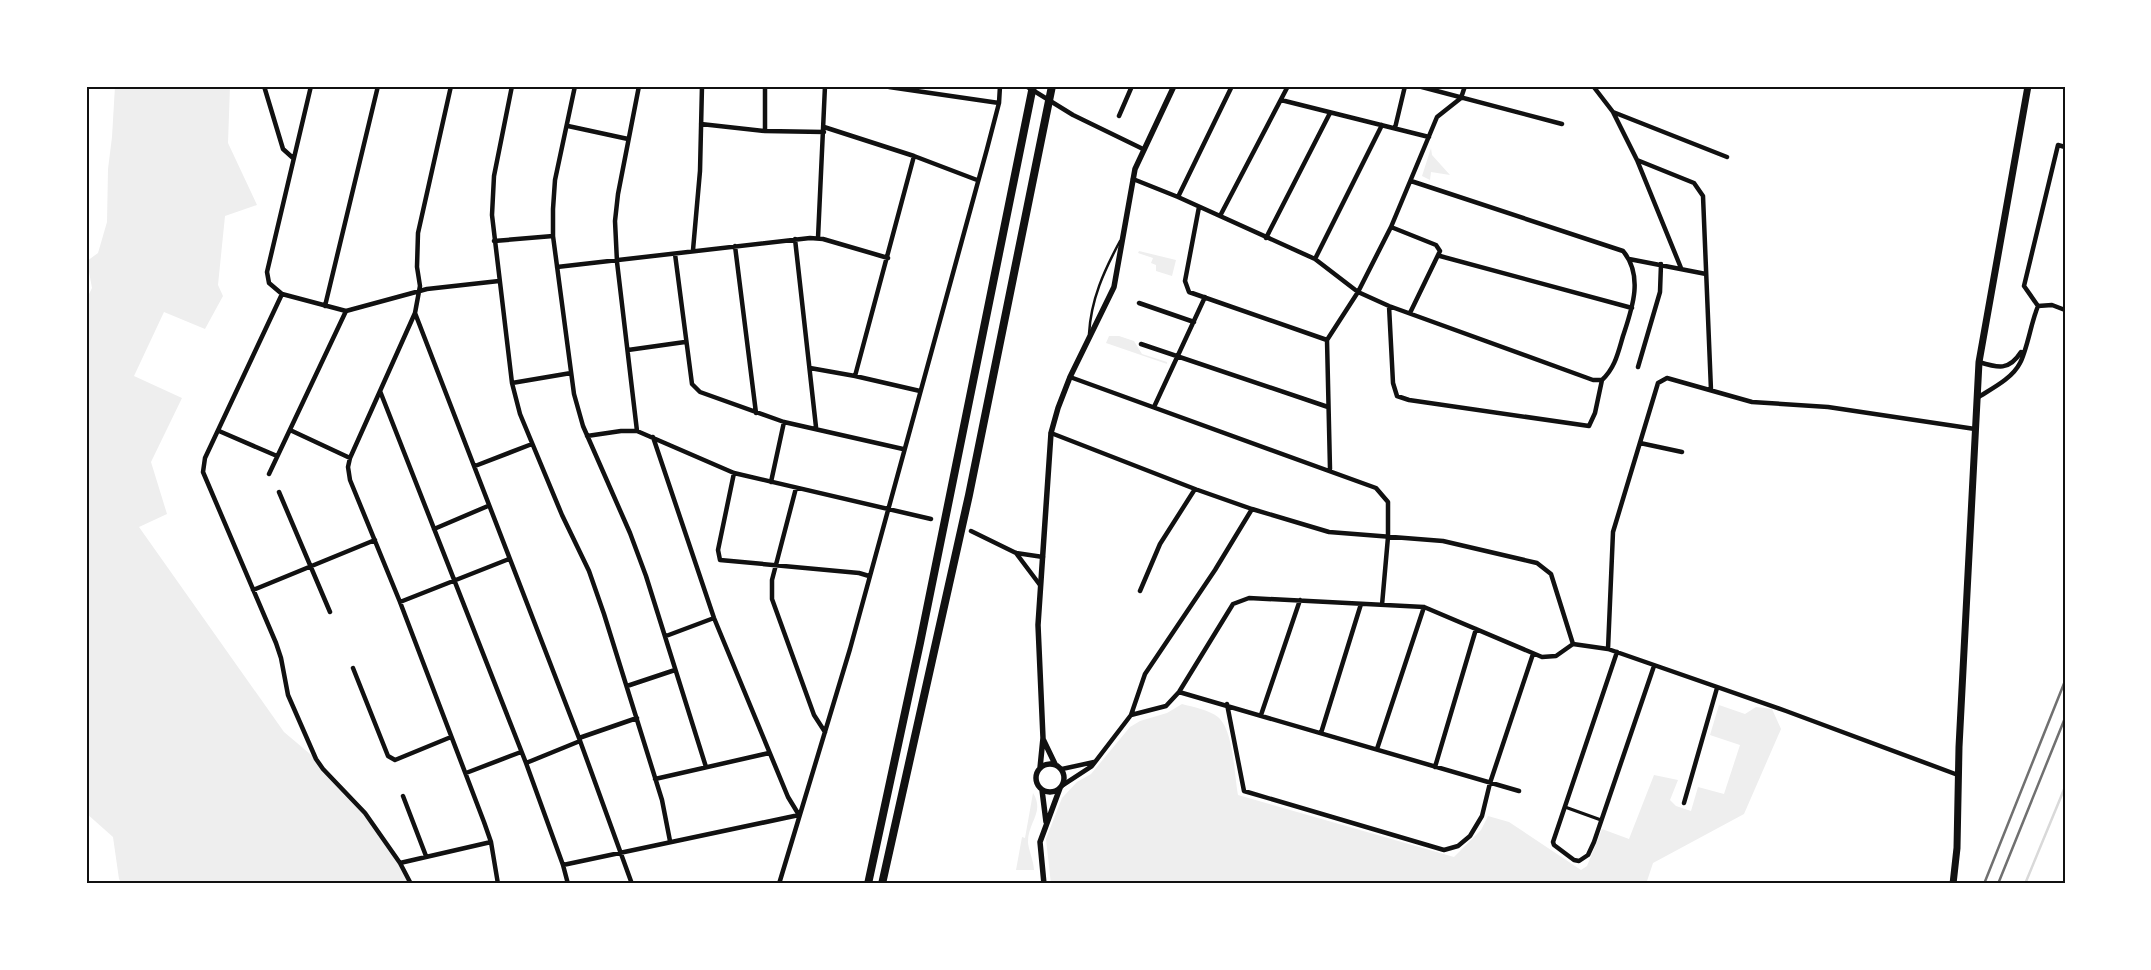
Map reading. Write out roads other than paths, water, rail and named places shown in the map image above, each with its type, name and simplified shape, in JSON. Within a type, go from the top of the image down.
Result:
[{"type":"highway","points":[[868,884],[918,652],[1033,86]]},
{"type":"highway","points":[[882,884],[969,495],[1052,86]]},
{"type":"main road","points":[[1953,884],[1958,848],[1958,775],[1979,362],[2028,86]]},
{"type":"street","points":[[264,86],[283,149],[293,158]]},
{"type":"street","points":[[311,86],[267,272],[269,283],[282,294],[346,311],[418,293],[427,289],[499,281]]},
{"type":"street","points":[[325,306],[378,86]]},
{"type":"street","points":[[451,86],[418,234],[418,293],[415,313],[350,458],[348,467],[350,480],[400,602],[491,842],[498,884]]},
{"type":"street","points":[[512,86],[494,176],[492,215],[512,383],[520,414],[532,444],[589,571],[637,718],[655,779],[670,841]]},
{"type":"street","points":[[576,86],[555,180],[553,236],[574,394],[587,436],[630,533],[666,636],[706,767]]},
{"type":"street","points":[[636,431],[628,350],[616,262],[616,221],[628,139],[639,86]]},
{"type":"street","points":[[692,250],[702,86]]},
{"type":"street","points":[[765,86],[765,131]]},
{"type":"street","points":[[818,238],[824,130],[824,86]]},
{"type":"street","points":[[779,884],[850,649],[903,449],[999,103],[1000,86]]},
{"type":"street","points":[[1026,86],[1073,115],[1143,149]]},
{"type":"street","points":[[1119,116],[1132,86]]},
{"type":"street","points":[[1046,822],[1042,790],[1035,779],[1040,768],[1043,738],[1038,625],[1051,433],[1070,377],[1089,342],[1114,287],[1133,179],[1143,149],[1174,86]]},
{"type":"street","points":[[1178,197],[1232,86]]},
{"type":"street","points":[[1220,216],[1288,86]]},
{"type":"street","points":[[1395,128],[1405,86]]},
{"type":"street","points":[[1418,86],[1562,124]]},
{"type":"street","points":[[1330,469],[1327,340],[1358,292],[1391,227],[1437,117],[1462,98],[1465,86]]},
{"type":"street","points":[[1593,86],[1613,112],[1637,160],[1682,268]]},
{"type":"street","points":[[889,87],[999,103]]},
{"type":"street","points":[[1281,100],[1429,137]]},
{"type":"street","points":[[1613,112],[1727,156]]},
{"type":"street","points":[[1266,238],[1330,113]]},
{"type":"street","points":[[701,124],[765,131],[824,130],[914,156],[978,180]]},
{"type":"street","points":[[1315,259],[1382,125]]},
{"type":"street","points":[[568,126],[628,139]]},
{"type":"street","points":[[2038,306],[2024,286],[2058,145],[2065,147]]},
{"type":"street","points":[[855,376],[914,156]]},
{"type":"street","points":[[1637,160],[1694,183],[1703,196],[1710,390]]},
{"type":"street","points":[[1133,179],[1178,197],[1315,259],[1358,292],[1388,306],[1593,380],[1602,380]]},
{"type":"street","points":[[1388,306],[1392,383],[1397,396],[1409,400],[1589,426],[1595,413],[1602,380],[1612,371],[1632,308],[1634,277],[1629,259],[1623,251],[1411,181]]},
{"type":"street","points":[[1199,207],[1184,282],[1190,292],[1327,340]]},
{"type":"street","points":[[1391,227],[1436,245],[1440,251],[1440,256],[1410,313]]},
{"type":"street","points":[[494,241],[553,236]]},
{"type":"street","points":[[557,267],[616,262],[692,250],[818,238],[888,258]]},
{"type":"street","points":[[795,239],[816,427]]},
{"type":"street","points":[[735,246],[756,413]]},
{"type":"street","points":[[675,254],[684,342],[692,384],[700,392],[784,422],[816,427],[903,449]]},
{"type":"street","points":[[1440,256],[1632,308]]},
{"type":"street","points":[[1629,259],[1706,274]]},
{"type":"street","points":[[1638,367],[1660,292],[1661,264]]},
{"type":"street","points":[[282,294],[205,458],[203,472],[281,658],[293,711],[316,759],[323,769],[365,813],[400,863],[411,884]]},
{"type":"street","points":[[1154,408],[1180,356],[1205,297]]},
{"type":"street","points":[[1139,303],[1194,322]]},
{"type":"street","points":[[2038,306],[2052,305],[2065,310]]},
{"type":"street","points":[[1977,398],[2007,378],[2020,363],[2038,306]]},
{"type":"street","points":[[269,474],[346,311]]},
{"type":"street","points":[[415,313],[580,740],[632,884]]},
{"type":"street","points":[[628,350],[684,342]]},
{"type":"street","points":[[1141,344],[1328,407]]},
{"type":"street","points":[[1979,362],[1994,366],[2014,362],[2025,344]]},
{"type":"street","points":[[810,368],[920,391]]},
{"type":"street","points":[[512,383],[571,373]]},
{"type":"street","points":[[1070,377],[1330,469],[1376,488],[1388,502],[1388,537],[1382,604]]},
{"type":"street","points":[[1608,649],[1613,532],[1658,383],[1662,379],[1667,378],[1752,402],[1828,407],[1975,429]]},
{"type":"street","points":[[380,391],[526,763],[568,884]]},
{"type":"street","points":[[770,482],[784,422]]},
{"type":"street","points":[[290,430],[350,458]]},
{"type":"street","points":[[587,436],[621,430],[636,431],[734,473],[931,519]]},
{"type":"street","points":[[219,431],[277,456]]},
{"type":"street","points":[[1051,433],[1252,510],[1329,532],[1443,541],[1537,563],[1552,574],[1573,644]]},
{"type":"street","points":[[653,437],[714,618],[769,753],[788,797],[799,815]]},
{"type":"street","points":[[1640,443],[1682,452]]},
{"type":"street","points":[[475,466],[532,444]]},
{"type":"street","points":[[734,473],[718,550],[720,560],[859,573],[869,576]]},
{"type":"street","points":[[796,488],[776,566],[772,599],[814,715],[825,732]]},
{"type":"street","points":[[1140,590],[1160,544],[1195,489]]},
{"type":"street","points":[[279,492],[330,612]]},
{"type":"street","points":[[434,529],[488,506]]},
{"type":"street","points":[[1042,790],[1052,792],[1088,770],[1131,715],[1145,674],[1215,570],[1252,510]]},
{"type":"street","points":[[971,531],[1016,553],[1043,557]]},
{"type":"street","points":[[253,590],[375,540]]},
{"type":"street","points":[[1016,553],[1040,585]]},
{"type":"street","points":[[400,602],[452,583],[454,579],[509,559]]},
{"type":"street","points":[[1131,715],[1166,706],[1179,692],[1233,604],[1249,598],[1424,607],[1533,654],[1556,656],[1573,644],[1608,649],[1958,775]]},
{"type":"street","points":[[1262,715],[1300,600]]},
{"type":"street","points":[[1321,733],[1361,604]]},
{"type":"street","points":[[1377,749],[1424,607]]},
{"type":"street","points":[[666,636],[714,618]]},
{"type":"street","points":[[1435,767],[1476,630]]},
{"type":"street","points":[[1617,652],[1554,845],[1574,860],[1579,861],[1588,855],[1594,842],[1654,666]]},
{"type":"street","points":[[1227,704],[1244,791],[1444,850],[1452,849],[1470,836],[1482,816],[1490,783],[1533,654]]},
{"type":"street","points":[[353,668],[388,756],[395,760],[451,737]]},
{"type":"street","points":[[627,686],[675,670]]},
{"type":"street","points":[[1684,803],[1717,688]]},
{"type":"street","points":[[1179,692],[1227,704],[1519,791]]},
{"type":"street","points":[[526,763],[637,718]]},
{"type":"street","points":[[1043,738],[1055,764],[1064,774],[1062,786],[1046,822],[1040,842],[1044,884]]},
{"type":"street","points":[[466,773],[521,752]]},
{"type":"street","points":[[655,779],[769,753]]},
{"type":"street","points":[[1062,770],[1096,761]]},
{"type":"street","points":[[1040,768],[1047,764],[1055,764]]},
{"type":"street","points":[[402,796],[426,856]]},
{"type":"street","points":[[1565,807],[1601,820]]},
{"type":"street","points":[[563,866],[670,841],[799,815]]},
{"type":"street","points":[[400,863],[491,842]]},
{"type":"lane","points":[[1089,342],[1090,317],[1095,297],[1101,279],[1123,235]]},
{"type":"waterway","points":[[2025,884],[2065,787]]},
{"type":"railway","points":[[1984,884],[2065,681]]},
{"type":"railway","points":[[1998,884],[2065,718]]}]
